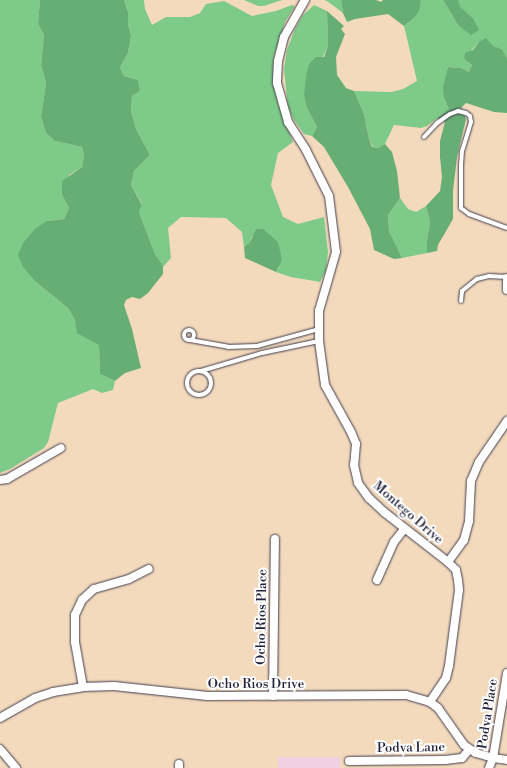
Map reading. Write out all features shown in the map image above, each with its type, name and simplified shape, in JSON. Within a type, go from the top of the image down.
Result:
[{"type":"street","name":"Montego Drive","points":[[305,0],[284,38],[278,61],[277,83],[288,122],[306,150],[329,196],[336,252],[319,311],[319,341],[324,385],[352,432],[356,444],[354,465],[358,483],[369,498],[404,529],[448,562],[456,570],[459,590],[446,678],[430,702]]},
{"type":"street","points":[[507,277],[507,290]]},
{"type":"street","points":[[448,562],[464,540],[468,520],[471,481],[479,462],[507,420]]},
{"type":"street","points":[[0,480],[6,479],[61,448]]},
{"type":"street","points":[[377,580],[394,542],[404,529]]},
{"type":"street","name":"Ocho Rios Place","points":[[273,696],[275,539]]},
{"type":"street","points":[[83,687],[75,642],[75,615],[82,600],[94,589],[129,579],[150,569]]},
{"type":"street","name":"Podva Place","points":[[489,768],[493,758],[507,673]]},
{"type":"street","name":"Ocho Rios Drive","points":[[0,718],[35,698],[53,692],[83,687],[114,686],[207,696],[406,696],[430,702]]},
{"type":"street","points":[[430,702],[438,708],[460,740],[470,750],[493,758],[507,760]]},
{"type":"street","points":[[0,749],[16,768]]},
{"type":"street","name":"Podva Lane","points":[[349,761],[451,760],[462,758],[470,750]]},
{"type":"lane","points":[[424,137],[437,123],[450,114],[458,111],[466,113],[470,116],[471,122],[462,151],[460,165],[461,208],[469,214],[507,228]]},
{"type":"lane","points":[[462,301],[462,291],[477,279],[489,276],[507,277]]},
{"type":"lane","points":[[190,340],[228,347],[257,346],[319,329]]},
{"type":"lane","points":[[201,371],[208,375],[211,385],[204,394],[196,395],[189,391],[187,383],[190,375],[197,371],[262,353],[319,341]]},
{"type":"shaded area","points":[[278,757],[340,757],[340,768],[278,768]]},
{"type":"green space","points":[[0,0],[40,0],[38,24],[44,35],[41,65],[46,83],[41,117],[46,133],[55,141],[82,147],[84,156],[82,167],[69,175],[62,195],[69,208],[64,219],[47,221],[36,282],[68,308],[75,320],[99,345],[100,374],[115,381],[113,390],[102,393],[93,389],[58,403],[48,442],[44,448],[10,469],[0,473]]},
{"type":"green space","points":[[40,0],[124,0],[128,12],[128,24],[131,36],[128,53],[120,67],[124,76],[138,80],[140,91],[132,96],[131,111],[136,129],[150,155],[134,171],[131,185],[142,205],[139,212],[155,254],[163,266],[163,274],[148,293],[140,299],[132,297],[126,300],[124,305],[132,329],[141,368],[125,373],[115,381],[100,374],[99,345],[77,333],[75,320],[68,308],[36,282],[23,267],[18,255],[23,243],[35,229],[47,221],[64,219],[69,208],[62,195],[62,181],[82,167],[84,156],[82,147],[55,141],[46,133],[41,117],[46,83],[41,65],[44,35],[38,24]]},
{"type":"green space","points":[[124,0],[144,0],[145,9],[152,25],[166,17],[190,17],[200,13],[206,4],[224,1],[252,16],[276,11],[292,5],[295,6],[285,22],[274,56],[273,69],[274,85],[278,104],[293,142],[278,153],[271,185],[283,217],[298,224],[324,217],[328,252],[326,270],[320,282],[291,277],[276,272],[279,267],[278,242],[274,239],[252,236],[250,242],[244,247],[242,232],[226,218],[181,217],[168,228],[171,258],[163,267],[155,254],[139,212],[142,204],[131,185],[134,171],[150,155],[136,129],[131,111],[132,96],[140,91],[138,80],[124,76],[120,67],[128,53],[131,36],[128,24],[128,12]]},
{"type":"green space","points":[[244,0],[282,0],[264,6],[258,6]]},
{"type":"green space","points":[[324,0],[341,0],[343,13],[327,1]]},
{"type":"green space","points":[[341,0],[376,0],[381,2],[383,0],[421,0],[419,11],[414,18],[404,26],[388,14],[355,19],[347,22],[343,13]]},
{"type":"green space","points":[[421,0],[443,0],[458,25],[473,18],[459,7],[458,0],[507,0],[507,58],[502,49],[479,42],[464,59],[472,65],[469,72],[461,68],[448,67],[444,98],[449,109],[427,126],[421,128],[394,125],[385,144],[378,148],[373,147],[369,139],[364,114],[354,91],[392,92],[403,89],[417,81],[404,26],[414,18]]},
{"type":"green space","points":[[443,0],[458,0],[460,7],[473,18],[479,30],[471,35],[458,25]]},
{"type":"green space","points":[[314,5],[327,11],[328,46],[304,96],[307,108],[317,127],[312,136],[304,134],[294,120],[288,107],[284,69],[287,50],[295,29],[303,15]]},
{"type":"green space","points":[[327,11],[344,26],[341,29],[345,34],[336,57],[337,75],[346,88],[354,91],[364,114],[372,147],[378,148],[385,144],[392,152],[397,171],[400,198],[388,215],[389,231],[402,258],[394,259],[374,250],[370,229],[348,187],[324,147],[312,136],[317,127],[307,108],[304,96],[306,77],[309,64],[316,57],[324,57],[328,46]]},
{"type":"green space","points":[[486,38],[493,46],[502,49],[507,58],[507,113],[494,112],[466,103],[461,108],[466,119],[457,157],[453,191],[453,219],[438,245],[437,251],[427,253],[427,240],[430,222],[426,206],[440,191],[442,177],[440,141],[445,122],[437,118],[449,109],[444,98],[443,87],[448,67],[461,68],[469,72],[472,65],[464,59],[465,53],[473,50],[479,42]]},
{"type":"green space","points":[[400,198],[408,209],[416,212],[426,206],[430,222],[427,240],[427,253],[402,258],[394,242],[389,231],[388,215]]},
{"type":"green space","points":[[256,229],[263,229],[278,242],[282,260],[276,272],[245,258],[244,247],[250,242]]}]
